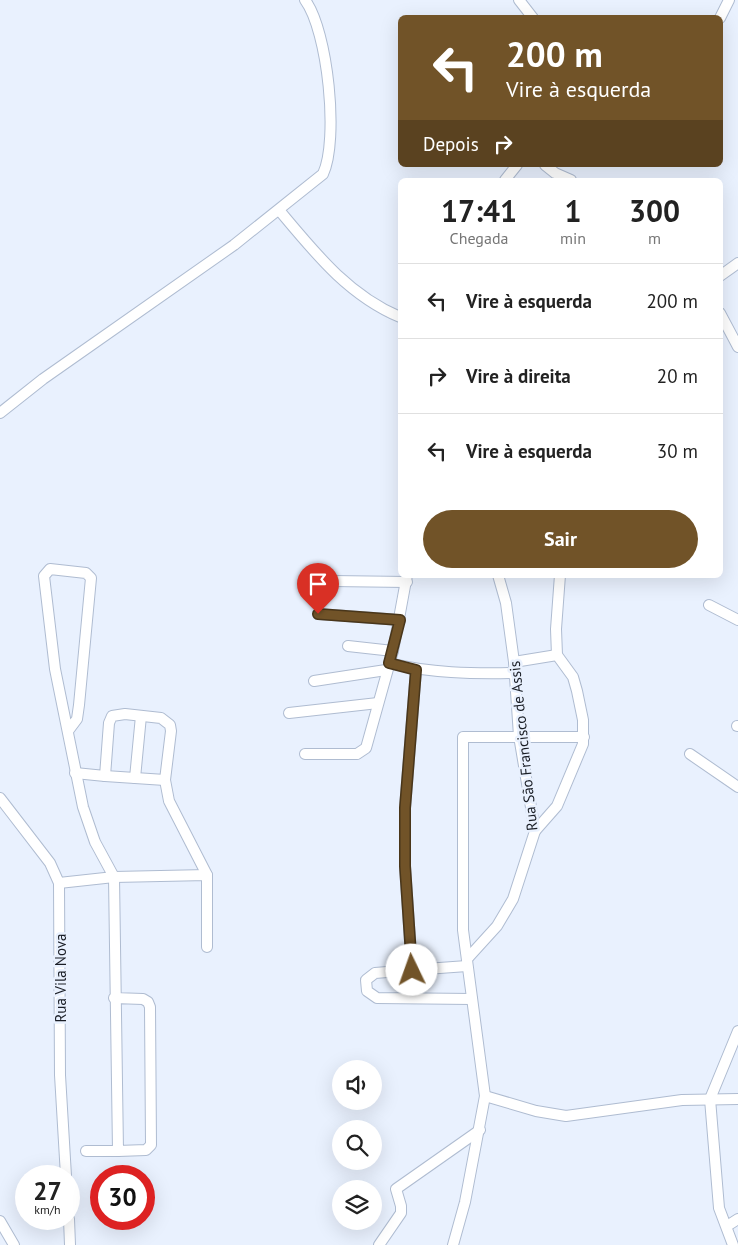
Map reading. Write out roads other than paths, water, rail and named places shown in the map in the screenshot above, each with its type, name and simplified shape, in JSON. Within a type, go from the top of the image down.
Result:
[{"type":"street","points":[[0,413],[43,379],[234,245],[318,179],[328,164],[331,127],[320,31],[305,0]]},
{"type":"street","points":[[519,0],[531,15]]},
{"type":"street","points":[[722,15],[729,0]]},
{"type":"street","points":[[506,178],[515,167]]},
{"type":"street","points":[[548,167],[566,178]]},
{"type":"street","points":[[280,210],[318,257],[344,282],[369,302],[398,316]]},
{"type":"street","points":[[723,274],[738,263]]},
{"type":"street","points":[[723,319],[738,347]]},
{"type":"street","points":[[68,731],[77,719],[80,705],[91,578],[86,573],[50,569],[46,571],[44,576],[55,669],[75,774],[82,807],[95,842],[114,877],[114,998],[118,1150]]},
{"type":"street","name":"Rua São Francisco de Assis","points":[[467,962],[497,926],[513,899],[535,831],[519,736],[514,662],[506,603],[499,578]]},
{"type":"street","points":[[535,831],[557,806],[577,762],[584,737],[573,677],[557,655],[556,629],[560,578]]},
{"type":"street","points":[[305,754],[361,753],[367,746],[393,651],[407,579],[332,581]]},
{"type":"street","points":[[710,605],[738,620]]},
{"type":"street","points":[[318,614],[400,620]]},
{"type":"street","points":[[348,646],[393,651]]},
{"type":"street","points":[[514,662],[557,655]]},
{"type":"street","points":[[314,681],[388,667],[468,674],[514,673]]},
{"type":"street","points":[[412,970],[405,866],[405,808],[416,670]]},
{"type":"street","points":[[289,713],[378,703]]},
{"type":"street","points":[[105,776],[110,718],[116,714],[161,718],[170,725],[172,731],[165,780],[169,801],[207,875],[207,948]]},
{"type":"street","points":[[135,778],[141,716]]},
{"type":"street","points":[[453,1245],[465,1202],[485,1096],[463,930],[463,737],[584,737]]},
{"type":"street","points":[[690,754],[738,787]]},
{"type":"street","points":[[75,774],[165,780]]},
{"type":"street","name":"Rua Vila Nova","points":[[0,798],[50,863],[60,883],[60,1074],[65,1165]]},
{"type":"street","points":[[60,883],[114,877],[207,875]]},
{"type":"street","points":[[467,962],[375,973],[366,980],[367,991],[377,998],[472,999]]},
{"type":"street","points":[[86,1151],[146,1150],[151,1145],[150,1007],[148,1002],[143,999],[114,998]]},
{"type":"street","points":[[733,1245],[719,1208],[710,1100],[738,1031]]},
{"type":"street","points":[[485,1096],[536,1111],[566,1116],[654,1103],[738,1098]]},
{"type":"street","points":[[379,1245],[401,1213],[396,1189],[480,1130]]},
{"type":"street","points":[[727,1226],[738,1220]]},
{"type":"street","points":[[0,1221],[14,1245]]},
{"type":"street","points":[[69,1230],[70,1245]]}]
